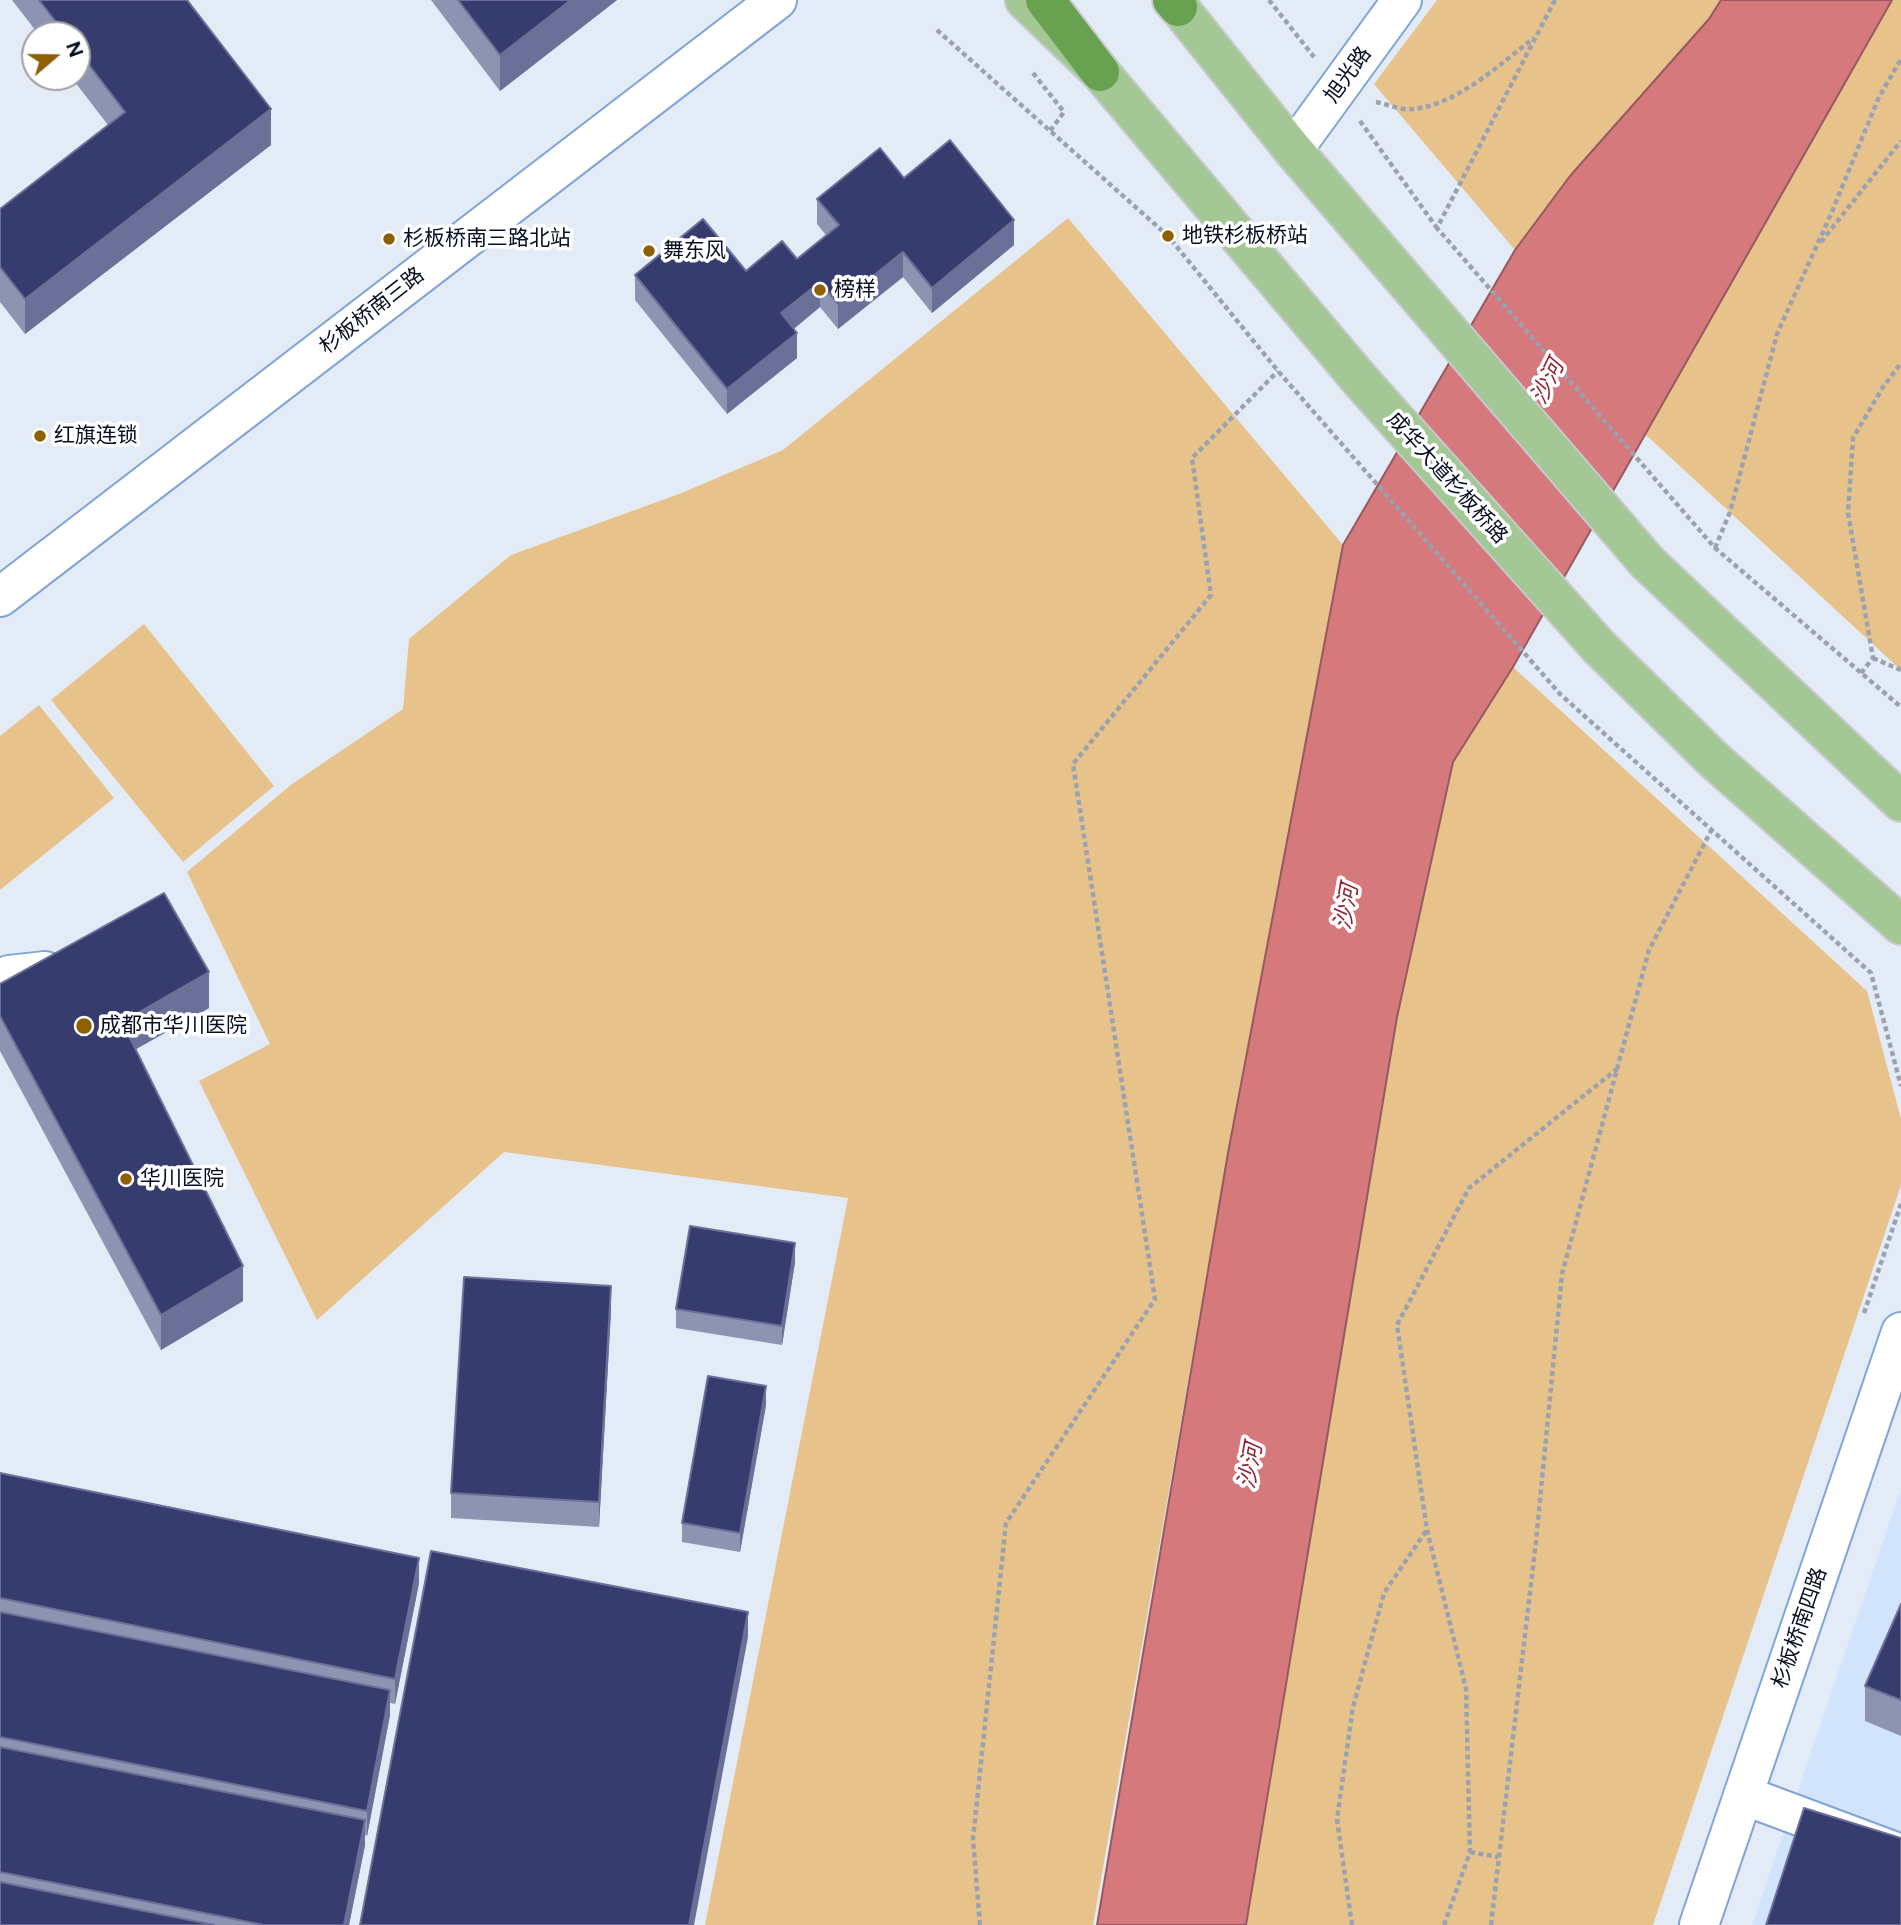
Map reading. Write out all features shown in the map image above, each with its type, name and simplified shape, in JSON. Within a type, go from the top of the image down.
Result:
[{"type":"highway","points":[[1045,0],[1100,72]]},
{"type":"main road","name":"成华大道杉板桥路","points":[[1025,0],[1100,72],[1361,381],[1599,647],[1714,760],[1901,925]]},
{"type":"main road","points":[[1174,2],[1293,150],[1647,562],[1901,802]]},
{"type":"street","name":"杉板桥南三路","points":[[0,597],[777,0]]},
{"type":"street","name":"旭光路","points":[[1293,150],[1402,0]]},
{"type":"street","points":[[0,984],[9,975],[45,971]]},
{"type":"street","name":"杉板桥南四路","points":[[1699,1925],[1901,1332]]},
{"type":"street","points":[[1743,1795],[1901,1854]]},
{"type":"path","points":[[1269,0],[1339,88],[1437,228],[1715,548],[1901,707]]},
{"type":"path","points":[[1437,228],[1555,0]]},
{"type":"path","points":[[937,30],[1168,236],[1278,372],[1560,694],[1871,973],[1901,1086]]},
{"type":"path","points":[[1339,88],[1375,102],[1411,110],[1444,100],[1475,83],[1537,35]]},
{"type":"path","points":[[1715,548],[1730,512],[1777,334],[1817,247],[1879,97],[1901,59]]},
{"type":"path","points":[[1033,73],[1065,112],[1050,131]]},
{"type":"path","points":[[1817,247],[1901,141]]},
{"type":"path","points":[[1861,673],[1873,657],[1848,513],[1853,438],[1883,387],[1901,363]]},
{"type":"path","points":[[981,1925],[973,1839],[1006,1523],[1155,1299],[1073,764],[1211,595],[1192,458],[1278,372]]},
{"type":"path","points":[[1873,657],[1901,670]]},
{"type":"path","points":[[1491,1925],[1536,1541],[1562,1274],[1649,950],[1711,831]]},
{"type":"path","points":[[1444,1925],[1470,1852],[1466,1689],[1427,1530],[1397,1325],[1469,1188],[1617,1069]]},
{"type":"path","points":[[1352,1925],[1336,1819],[1353,1707],[1384,1593],[1427,1530]]},
{"type":"path","points":[[1470,1852],[1498,1857]]},
{"type":"shaded area","points":[[1437,0],[1721,0],[1709,19],[1570,176],[1515,250],[1374,84]]},
{"type":"shaded area","points":[[1892,0],[1901,0],[1901,670],[1645,434]]},
{"type":"shaded area","points":[[1068,218],[1343,545],[1228,1153],[1093,1925],[705,1925],[848,1198],[504,1152],[317,1320],[199,1081],[270,1044],[187,872],[292,784],[403,709],[409,639],[511,555],[679,494],[783,450]]},
{"type":"shaded area","points":[[144,624],[274,786],[183,862],[51,700]]},
{"type":"shaded area","points":[[1513,667],[1867,991],[1901,1119],[1901,1185],[1653,1925],[1246,1925],[1397,1017],[1453,762]]},
{"type":"shaded area","points":[[39,705],[114,798],[0,890],[0,736]]},
{"type":"shaded area","points":[[1901,1489],[1901,1925],[1752,1925]]},
{"type":"water","name":"沙河","points":[[1721,0],[1892,0],[1513,667],[1453,762],[1397,1017],[1246,1925],[1097,1925],[1228,1153],[1343,545],[1515,250],[1570,176],[1709,19]]},
{"type":"building","points":[[39,0],[187,0],[271,109],[25,299],[0,267],[0,209],[125,112],[91,67],[91,21],[55,21]]},
{"type":"building","points":[[458,0],[571,0],[500,55]]},
{"type":"building","name":"榜样","points":[[950,140],[1014,220],[932,288],[903,252],[838,304],[820,282],[781,313],[797,333],[727,389],[635,275],[703,219],[746,271],[782,241],[797,259],[839,225],[817,199],[880,148],[904,178]]},
{"type":"building","name":"华川医院","points":[[164,893],[209,972],[122,1022],[243,1266],[161,1315],[0,1016],[0,984]]},
{"type":"building","points":[[690,1226],[795,1243],[782,1326],[676,1309]]},
{"type":"building","points":[[464,1277],[611,1286],[599,1502],[451,1493]]},
{"type":"building","points":[[708,1376],[766,1386],[740,1533],[682,1523]]},
{"type":"building","points":[[0,1473],[419,1558],[395,1679],[0,1598]]},
{"type":"building","points":[[431,1551],[748,1612],[689,1925],[360,1925]]},
{"type":"building","points":[[1901,1604],[1901,1700],[1865,1686]]},
{"type":"building","points":[[0,1612],[390,1690],[367,1811],[0,1737]]},
{"type":"building","points":[[0,1747],[365,1820],[344,1925],[264,1925],[0,1872]]},
{"type":"building","points":[[1804,1808],[1901,1838],[1901,1925],[1766,1925]]},
{"type":"building","points":[[0,1882],[214,1925],[0,1925]]},
{"type":"place","name":"地铁杉板桥站","points":[[1168,236]]},
{"type":"place","name":"杉板桥南三路北站","points":[[389,239]]},
{"type":"place","name":"舞东风","points":[[649,251]]},
{"type":"place","name":"榜样","points":[[820,290]]},
{"type":"place","name":"红旗连锁","points":[[40,436]]},
{"type":"place","name":"成都市华川医院","points":[[84,1026]]},
{"type":"place","name":"华川医院","points":[[126,1179]]}]
